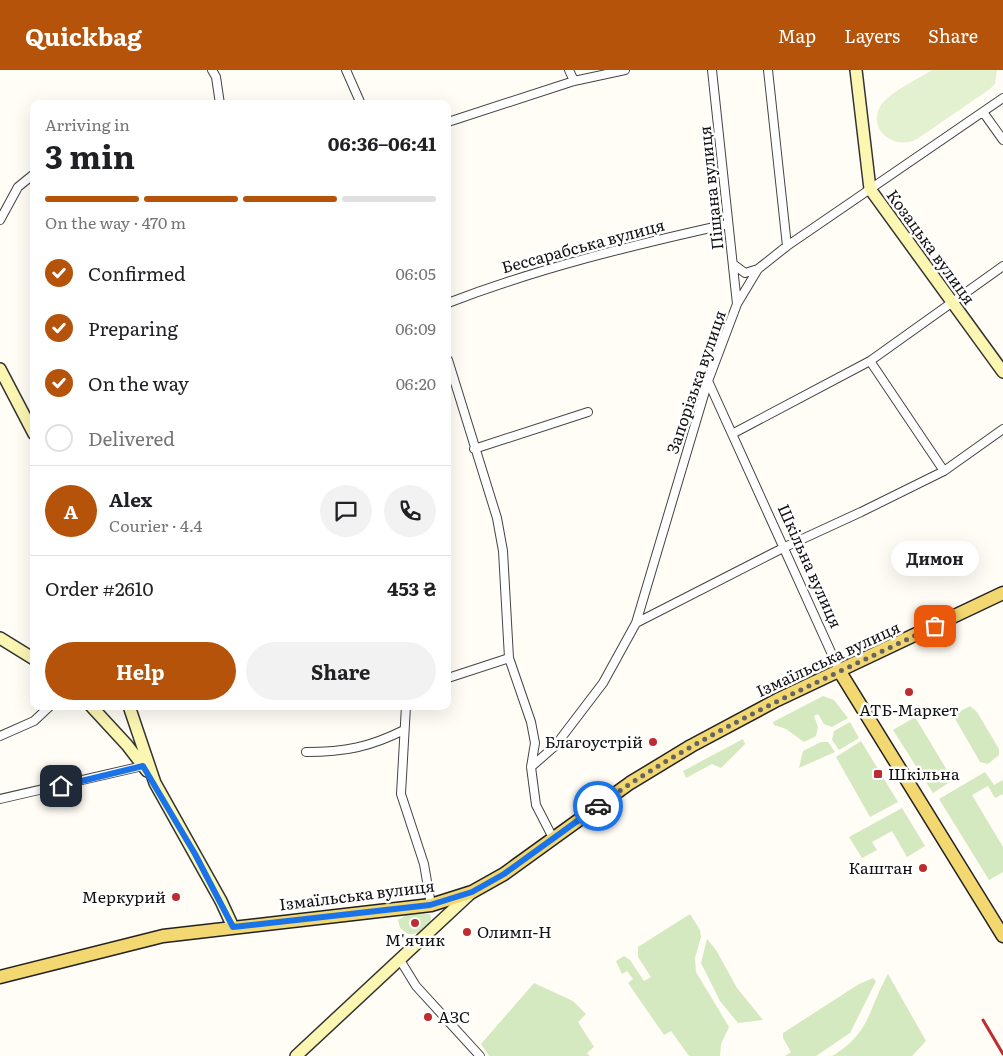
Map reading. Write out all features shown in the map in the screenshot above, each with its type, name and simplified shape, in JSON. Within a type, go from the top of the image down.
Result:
[{"type":"main road","name":"Ізмаїльська вулиця","points":[[0,978],[163,936],[430,905],[472,892],[504,874],[630,783],[691,746],[777,700],[840,672],[1003,593]]},
{"type":"main road","name":"Шкільна вулиця","points":[[840,672],[1003,936]]},
{"type":"street","points":[[212,70],[216,77],[219,100]]},
{"type":"street","points":[[346,70],[359,100]]},
{"type":"street","points":[[569,70],[574,81]]},
{"type":"street","points":[[451,121],[574,81],[625,70]]},
{"type":"street","name":"Піщана вулиця","points":[[712,70],[736,304]]},
{"type":"street","points":[[768,70],[787,246]]},
{"type":"street","name":"Козацька вулиця","points":[[856,70],[870,190],[1003,372]]},
{"type":"street","name":"Запорізька вулиця","points":[[531,768],[555,746],[603,684],[636,623],[708,381],[736,304],[758,269],[787,246],[1003,98]]},
{"type":"street","points":[[983,112],[1003,140]]},
{"type":"street","points":[[0,220],[18,187],[30,177]]},
{"type":"street","name":"Бессарабська вулиця","points":[[451,302],[500,282],[572,262],[728,224]]},
{"type":"street","points":[[733,264],[745,273],[758,269]]},
{"type":"street","points":[[732,434],[870,361],[1003,266]]},
{"type":"street","points":[[870,361],[944,471]]},
{"type":"street","points":[[0,370],[30,426]]},
{"type":"street","points":[[451,381],[497,518],[504,551],[509,658],[531,722],[535,743],[531,768],[536,805],[553,838]]},
{"type":"street","name":"Шкільна вулиця","points":[[708,381],[785,547],[840,672]]},
{"type":"street","points":[[474,449],[588,412]]},
{"type":"street","points":[[636,623],[785,547],[862,512],[944,471],[1003,429]]},
{"type":"street","points":[[0,638],[30,657]]},
{"type":"street","points":[[451,677],[509,658]]},
{"type":"street","points":[[0,730],[4,736],[34,721],[46,710]]},
{"type":"street","points":[[96,710],[127,744],[155,783],[217,893],[233,927]]},
{"type":"street","points":[[130,710],[155,783]]},
{"type":"street","points":[[406,710],[401,794],[424,864],[430,905]]},
{"type":"street","points":[[306,752],[335,752],[367,747],[404,730]]},
{"type":"street","points":[[0,800],[143,766]]},
{"type":"street","points":[[296,1056],[472,892]]},
{"type":"street","points":[[400,960],[416,986],[480,1056]]},
{"type":"green space","points":[[932,70],[997,70],[995,84],[990,89],[917,139],[909,142],[900,142],[885,136],[877,123],[877,114],[881,105],[897,91]]},
{"type":"green space","points":[[823,696],[834,700],[848,718],[832,727],[824,724],[818,714],[814,716],[818,727],[816,736],[804,742],[786,729],[774,725],[773,722]]},
{"type":"green space","points":[[970,706],[977,712],[999,749],[999,755],[988,764],[980,762],[954,717],[957,713]]},
{"type":"green space","points":[[915,717],[953,780],[933,793],[893,730]]},
{"type":"green space","points":[[850,722],[859,738],[839,750],[832,740],[834,731]]},
{"type":"green space","points":[[743,739],[745,744],[721,768],[712,764],[686,778],[683,771]]},
{"type":"green space","points":[[861,741],[898,802],[870,817],[836,757]]},
{"type":"green space","points":[[821,742],[828,742],[835,752],[799,768],[803,751]]},
{"type":"green space","points":[[985,772],[994,785],[1003,780],[1003,794],[995,798],[988,786],[972,795],[1003,847],[1003,872],[989,880],[939,799]]},
{"type":"green space","points":[[902,808],[925,846],[907,857],[892,831],[872,842],[877,850],[862,858],[849,837]]},
{"type":"green space","points":[[417,913],[430,914],[430,923],[421,932],[408,934],[400,928],[398,920],[406,915]]},
{"type":"green space","points":[[690,914],[700,930],[701,937],[695,958],[696,972],[729,1027],[721,1044],[720,1056],[689,1056],[671,1031],[664,1035],[628,983],[633,979],[627,971],[622,974],[616,961],[624,956],[630,960],[644,981],[651,977],[638,957],[638,947]]},
{"type":"green space","points":[[707,939],[716,950],[737,988],[763,1020],[738,1023],[720,1001],[701,963]]},
{"type":"green space","points":[[888,974],[926,1041],[912,1056],[832,1056],[845,1047],[862,1029]]},
{"type":"green space","points":[[873,978],[876,981],[850,1033],[816,1056],[785,1056],[791,1052],[783,1038],[783,1033],[859,984]]},
{"type":"green space","points":[[534,983],[573,1001],[586,1014],[578,1022],[594,1047],[587,1053],[590,1056],[489,1056],[481,1044]]},
{"type":"railway","points":[[983,1020],[1003,1054]]},
{"type":"way so far","points":[[598,806],[630,783],[691,746],[777,700],[935,626]]},
{"type":"place","name":"Димон","points":[[935,626]]},
{"type":"place","name":"АТБ-Маркет","points":[[909,692]]},
{"type":"place","name":"Благоустрій","points":[[653,742]]},
{"type":"place","name":"Шкільна","points":[[878,774]]},
{"type":"place","name":"Каштан","points":[[923,868]]},
{"type":"place","name":"Меркурий","points":[[176,897]]},
{"type":"place","name":"М'ячик","points":[[415,923]]},
{"type":"place","name":"Олимп-Н","points":[[467,932]]},
{"type":"place","name":"АЗС","points":[[428,1017]]},
{"type":"route","points":[[61,786],[143,766],[155,783],[195,854],[233,927],[430,905],[472,892],[504,874],[598,806]]}]
